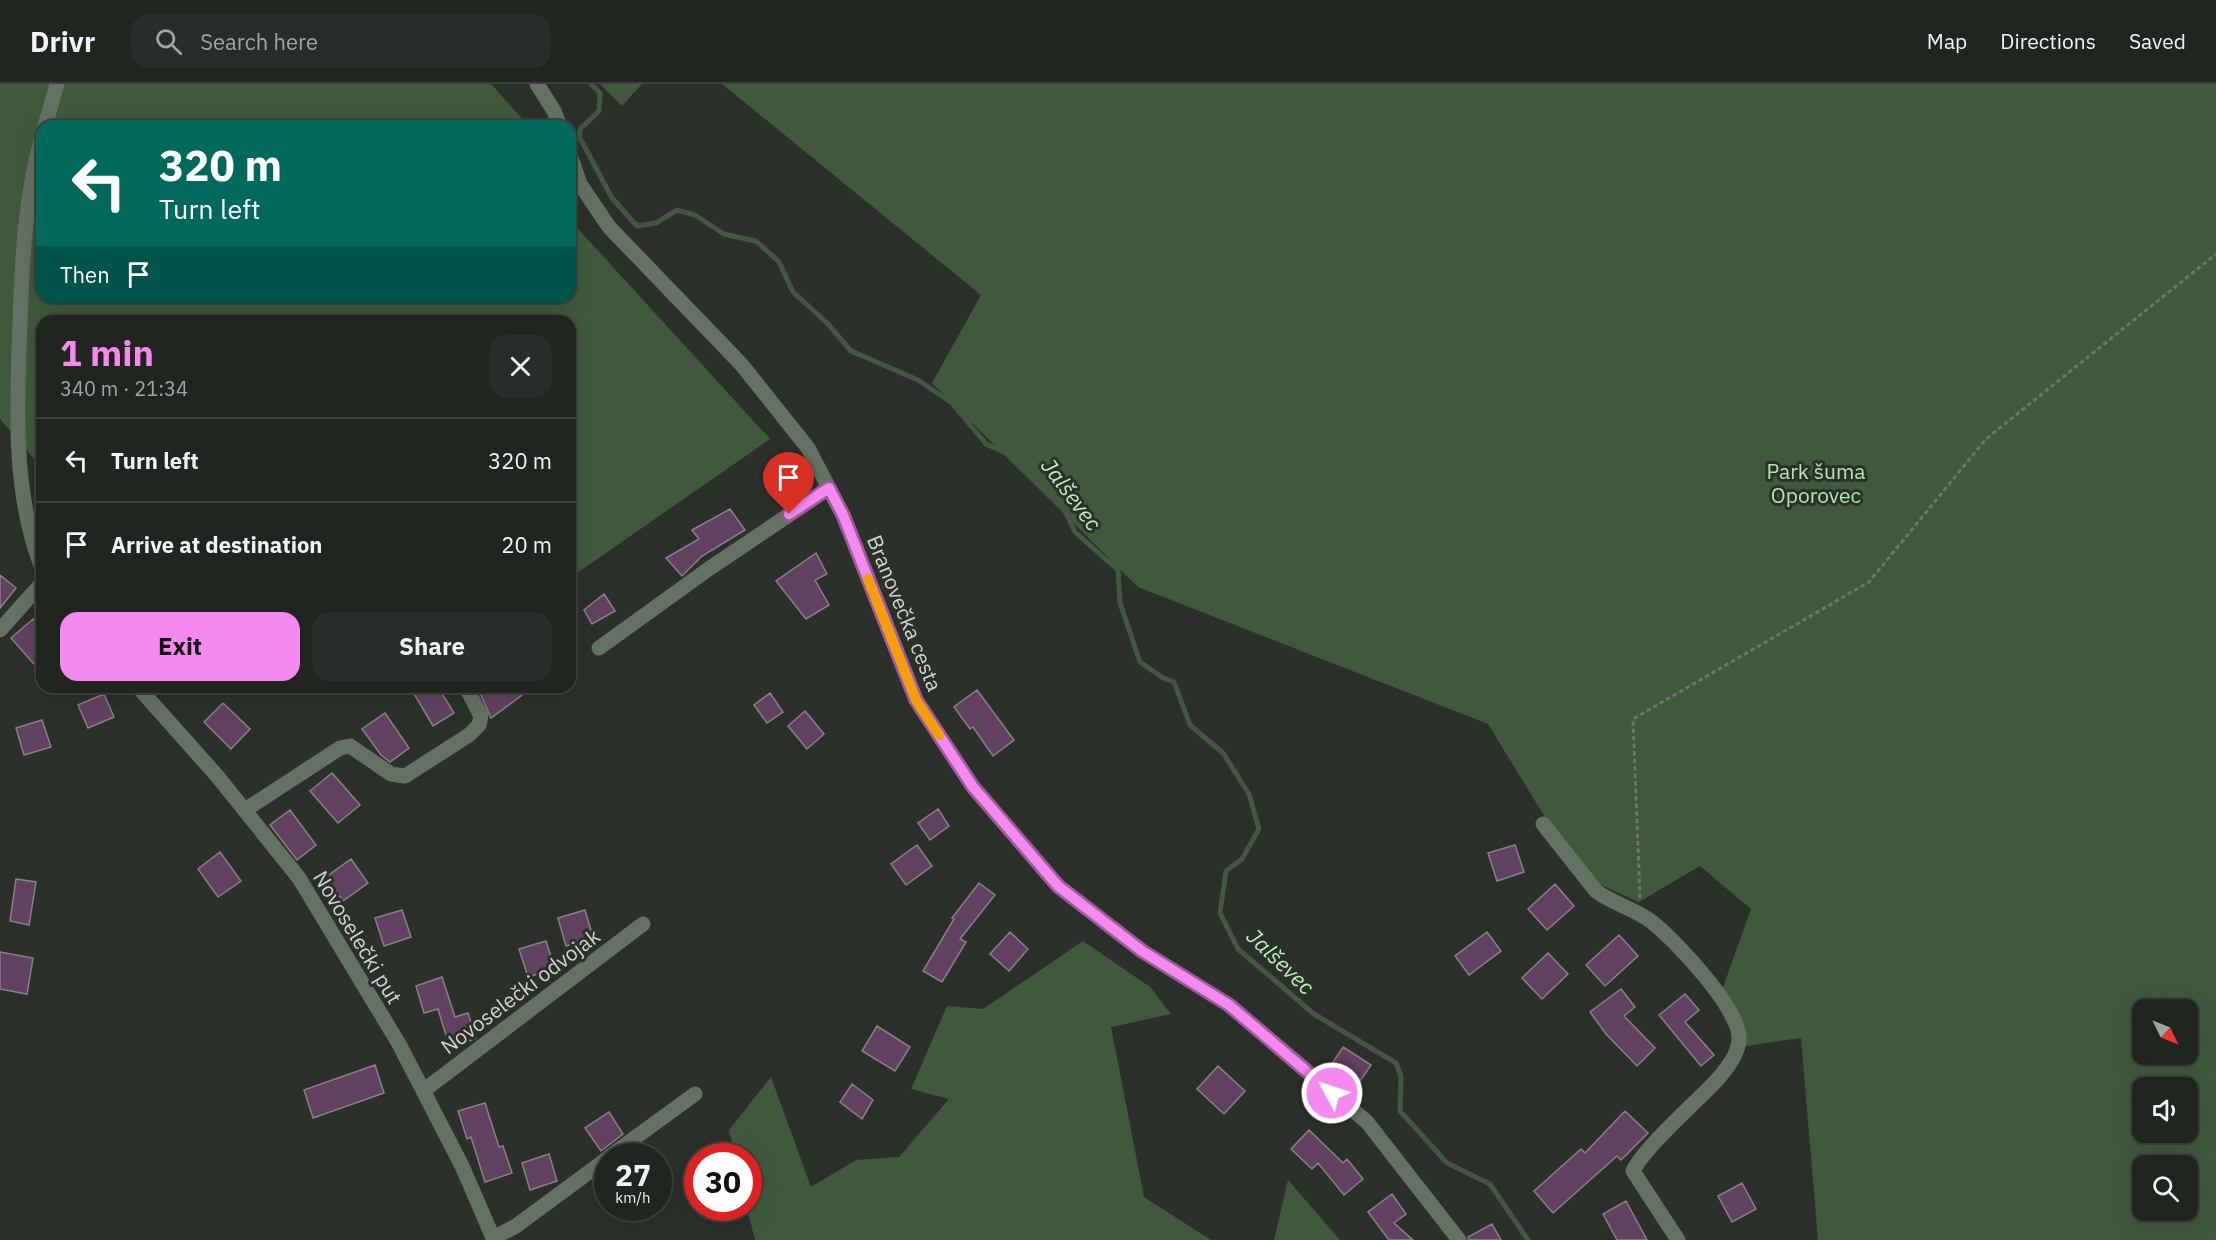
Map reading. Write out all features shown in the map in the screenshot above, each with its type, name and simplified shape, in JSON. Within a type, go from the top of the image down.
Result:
[{"type":"street","points":[[47,120],[57,84]]},
{"type":"street","points":[[537,84],[558,120]]},
{"type":"street","points":[[36,162],[23,252],[16,423],[26,502],[36,553]]},
{"type":"street","name":"Branovečka cesta","points":[[576,172],[580,184],[609,226],[741,364],[808,448],[843,515],[916,700],[973,787],[1058,886],[1142,951],[1229,1005],[1367,1122],[1459,1240]]},
{"type":"street","points":[[599,648],[759,534],[829,488]]},
{"type":"street","points":[[0,630],[36,590]]},
{"type":"street","name":"Novoselečki put","points":[[143,693],[245,810],[298,878],[399,1044],[462,1166],[494,1239]]},
{"type":"street","points":[[245,810],[340,748],[350,746],[391,774],[405,776],[469,735],[479,725],[481,716],[469,693]]},
{"type":"street","points":[[1543,824],[1596,891],[1641,914],[1653,923],[1713,985],[1730,1014],[1739,1037],[1732,1059],[1718,1079],[1633,1171],[1678,1240]]},
{"type":"street","name":"Novoselečki odvojak","points":[[423,1091],[643,924]]},
{"type":"street","points":[[627,1143],[695,1094]]},
{"type":"street","points":[[494,1239],[516,1226],[594,1168]]},
{"type":"path","points":[[1641,914],[1633,719],[1869,582],[1986,439],[2216,254]]},
{"type":"green space","points":[[0,84],[491,84],[524,120],[36,120],[36,303],[576,303],[576,227],[770,439],[576,574],[576,315],[36,315],[36,461],[0,419]]},
{"type":"green space","points":[[600,84],[642,84],[622,106]]},
{"type":"green space","name":"Park šuma Oporovec","points":[[722,84],[2216,84],[2216,1240],[1818,1240],[1801,1038],[1739,1047],[1717,1004],[1751,909],[1700,866],[1639,902],[1581,876],[1488,724],[1138,587],[932,383],[981,295]]},
{"type":"green space","points":[[1083,941],[1150,987],[1171,1014],[1111,1027],[1144,1197],[1211,1240],[755,1240],[750,1221],[762,1221],[762,1143],[732,1143],[729,1130],[771,1077],[811,1187],[856,1160],[899,1157],[949,1099],[911,1089],[947,1006],[983,1009]]},
{"type":"green space","points":[[1288,1180],[1340,1240],[1274,1240]]},
{"type":"building","points":[[730,509],[745,530],[702,556],[682,576],[666,558],[699,539],[692,530]]},
{"type":"building","points":[[816,553],[827,574],[815,580],[829,605],[806,619],[776,581]]},
{"type":"building","points":[[0,575],[16,588],[0,608]]},
{"type":"building","points":[[604,594],[615,611],[592,624],[584,610]]},
{"type":"building","points":[[33,619],[36,623],[36,666],[11,638]]},
{"type":"building","points":[[977,690],[1014,740],[993,756],[973,727],[970,729],[954,707]]},
{"type":"building","points":[[414,693],[442,693],[454,713],[433,726]]},
{"type":"building","points":[[480,693],[525,693],[491,718]]},
{"type":"building","points":[[770,693],[783,712],[767,723],[754,705]]},
{"type":"building","points":[[104,694],[114,717],[88,728],[78,705]]},
{"type":"building","points":[[223,703],[250,729],[231,749],[204,722]]},
{"type":"building","points":[[805,711],[824,734],[807,749],[788,726]]},
{"type":"building","points":[[385,713],[409,748],[390,762],[381,755],[362,729]]},
{"type":"building","points":[[42,720],[51,747],[24,755],[16,728]]},
{"type":"building","points":[[332,773],[360,805],[338,823],[310,791]]},
{"type":"building","points":[[938,809],[949,826],[930,840],[918,823]]},
{"type":"building","points":[[290,810],[316,845],[297,860],[270,825]]},
{"type":"building","points":[[917,845],[932,866],[906,885],[891,864]]},
{"type":"building","points":[[1515,845],[1524,872],[1497,881],[1488,853]]},
{"type":"building","points":[[220,852],[241,881],[218,897],[198,869]]},
{"type":"building","points":[[351,859],[368,883],[343,901],[326,877]]},
{"type":"building","points":[[16,879],[36,882],[29,925],[10,921]]},
{"type":"building","points":[[979,883],[995,895],[960,939],[966,942],[942,982],[923,971],[954,919],[952,918]]},
{"type":"building","points":[[1555,884],[1574,906],[1547,930],[1528,909]]},
{"type":"building","points":[[402,910],[411,937],[384,946],[375,918]]},
{"type":"building","points":[[585,910],[593,937],[566,946],[558,918]]},
{"type":"building","points":[[1010,932],[1028,949],[1009,971],[990,954]]},
{"type":"building","points":[[1487,932],[1501,951],[1469,975],[1455,956]]},
{"type":"building","points":[[1619,935],[1638,956],[1605,986],[1586,965]]},
{"type":"building","points":[[546,941],[555,969],[528,977],[519,949]]},
{"type":"building","points":[[0,952],[33,958],[27,994],[0,989]]},
{"type":"building","points":[[1548,953],[1568,974],[1542,999],[1522,978]]},
{"type":"building","points":[[442,977],[455,1017],[468,1013],[476,1038],[450,1049],[438,1009],[424,1013],[416,986]]},
{"type":"building","points":[[1621,989],[1635,1007],[1624,1016],[1655,1048],[1637,1066],[1606,1034],[1590,1012]]},
{"type":"building","points":[[1685,994],[1699,1010],[1685,1022],[1714,1055],[1701,1066],[1659,1015]]},
{"type":"building","points":[[877,1026],[910,1047],[895,1071],[862,1051]]},
{"type":"building","points":[[1343,1047],[1371,1065],[1358,1084],[1331,1065]]},
{"type":"building","points":[[375,1065],[384,1093],[313,1118],[304,1090]]},
{"type":"building","points":[[1218,1066],[1245,1091],[1224,1114],[1197,1089]]},
{"type":"building","points":[[852,1084],[873,1100],[862,1119],[840,1102]]},
{"type":"building","points":[[485,1103],[499,1147],[503,1146],[512,1173],[485,1182],[471,1137],[467,1139],[458,1111]]},
{"type":"building","points":[[1625,1111],[1648,1133],[1621,1160],[1617,1156],[1553,1213],[1534,1191],[1581,1149],[1585,1153]]},
{"type":"building","points":[[609,1112],[623,1134],[611,1143],[595,1143],[585,1128]]},
{"type":"building","points":[[1309,1130],[1343,1163],[1347,1159],[1363,1179],[1344,1195],[1318,1163],[1312,1169],[1291,1149]]},
{"type":"building","points":[[549,1154],[557,1181],[530,1190],[522,1163]]},
{"type":"building","points":[[1742,1183],[1756,1209],[1732,1222],[1718,1196]]},
{"type":"building","points":[[1392,1194],[1406,1214],[1394,1223],[1413,1240],[1389,1240],[1368,1212]]},
{"type":"building","points":[[1626,1201],[1647,1240],[1617,1240],[1603,1214]]},
{"type":"building","points":[[1492,1224],[1501,1240],[1469,1240],[1468,1237]]},
{"type":"waterway","name":"Jalševec","points":[[591,84],[600,93],[599,111],[580,129],[580,138],[612,198],[637,226],[656,223],[677,210],[695,215],[724,234],[756,241],[779,262],[793,292],[827,323],[851,351],[918,380],[952,403],[986,444],[1034,465],[1056,492],[1075,532],[1118,570],[1120,603],[1140,662],[1163,678],[1174,682],[1190,725],[1223,753],[1249,794],[1259,829],[1242,859],[1226,871],[1220,913],[1238,949],[1314,1014],[1396,1063],[1401,1076],[1400,1111],[1447,1163],[1490,1184],[1528,1240]]},
{"type":"slow traffic","points":[[868,579],[916,700],[939,735]]},
{"type":"route","points":[[789,514],[829,488],[843,515],[916,700],[973,787],[1058,886],[1142,951],[1229,1005],[1332,1093]]}]
